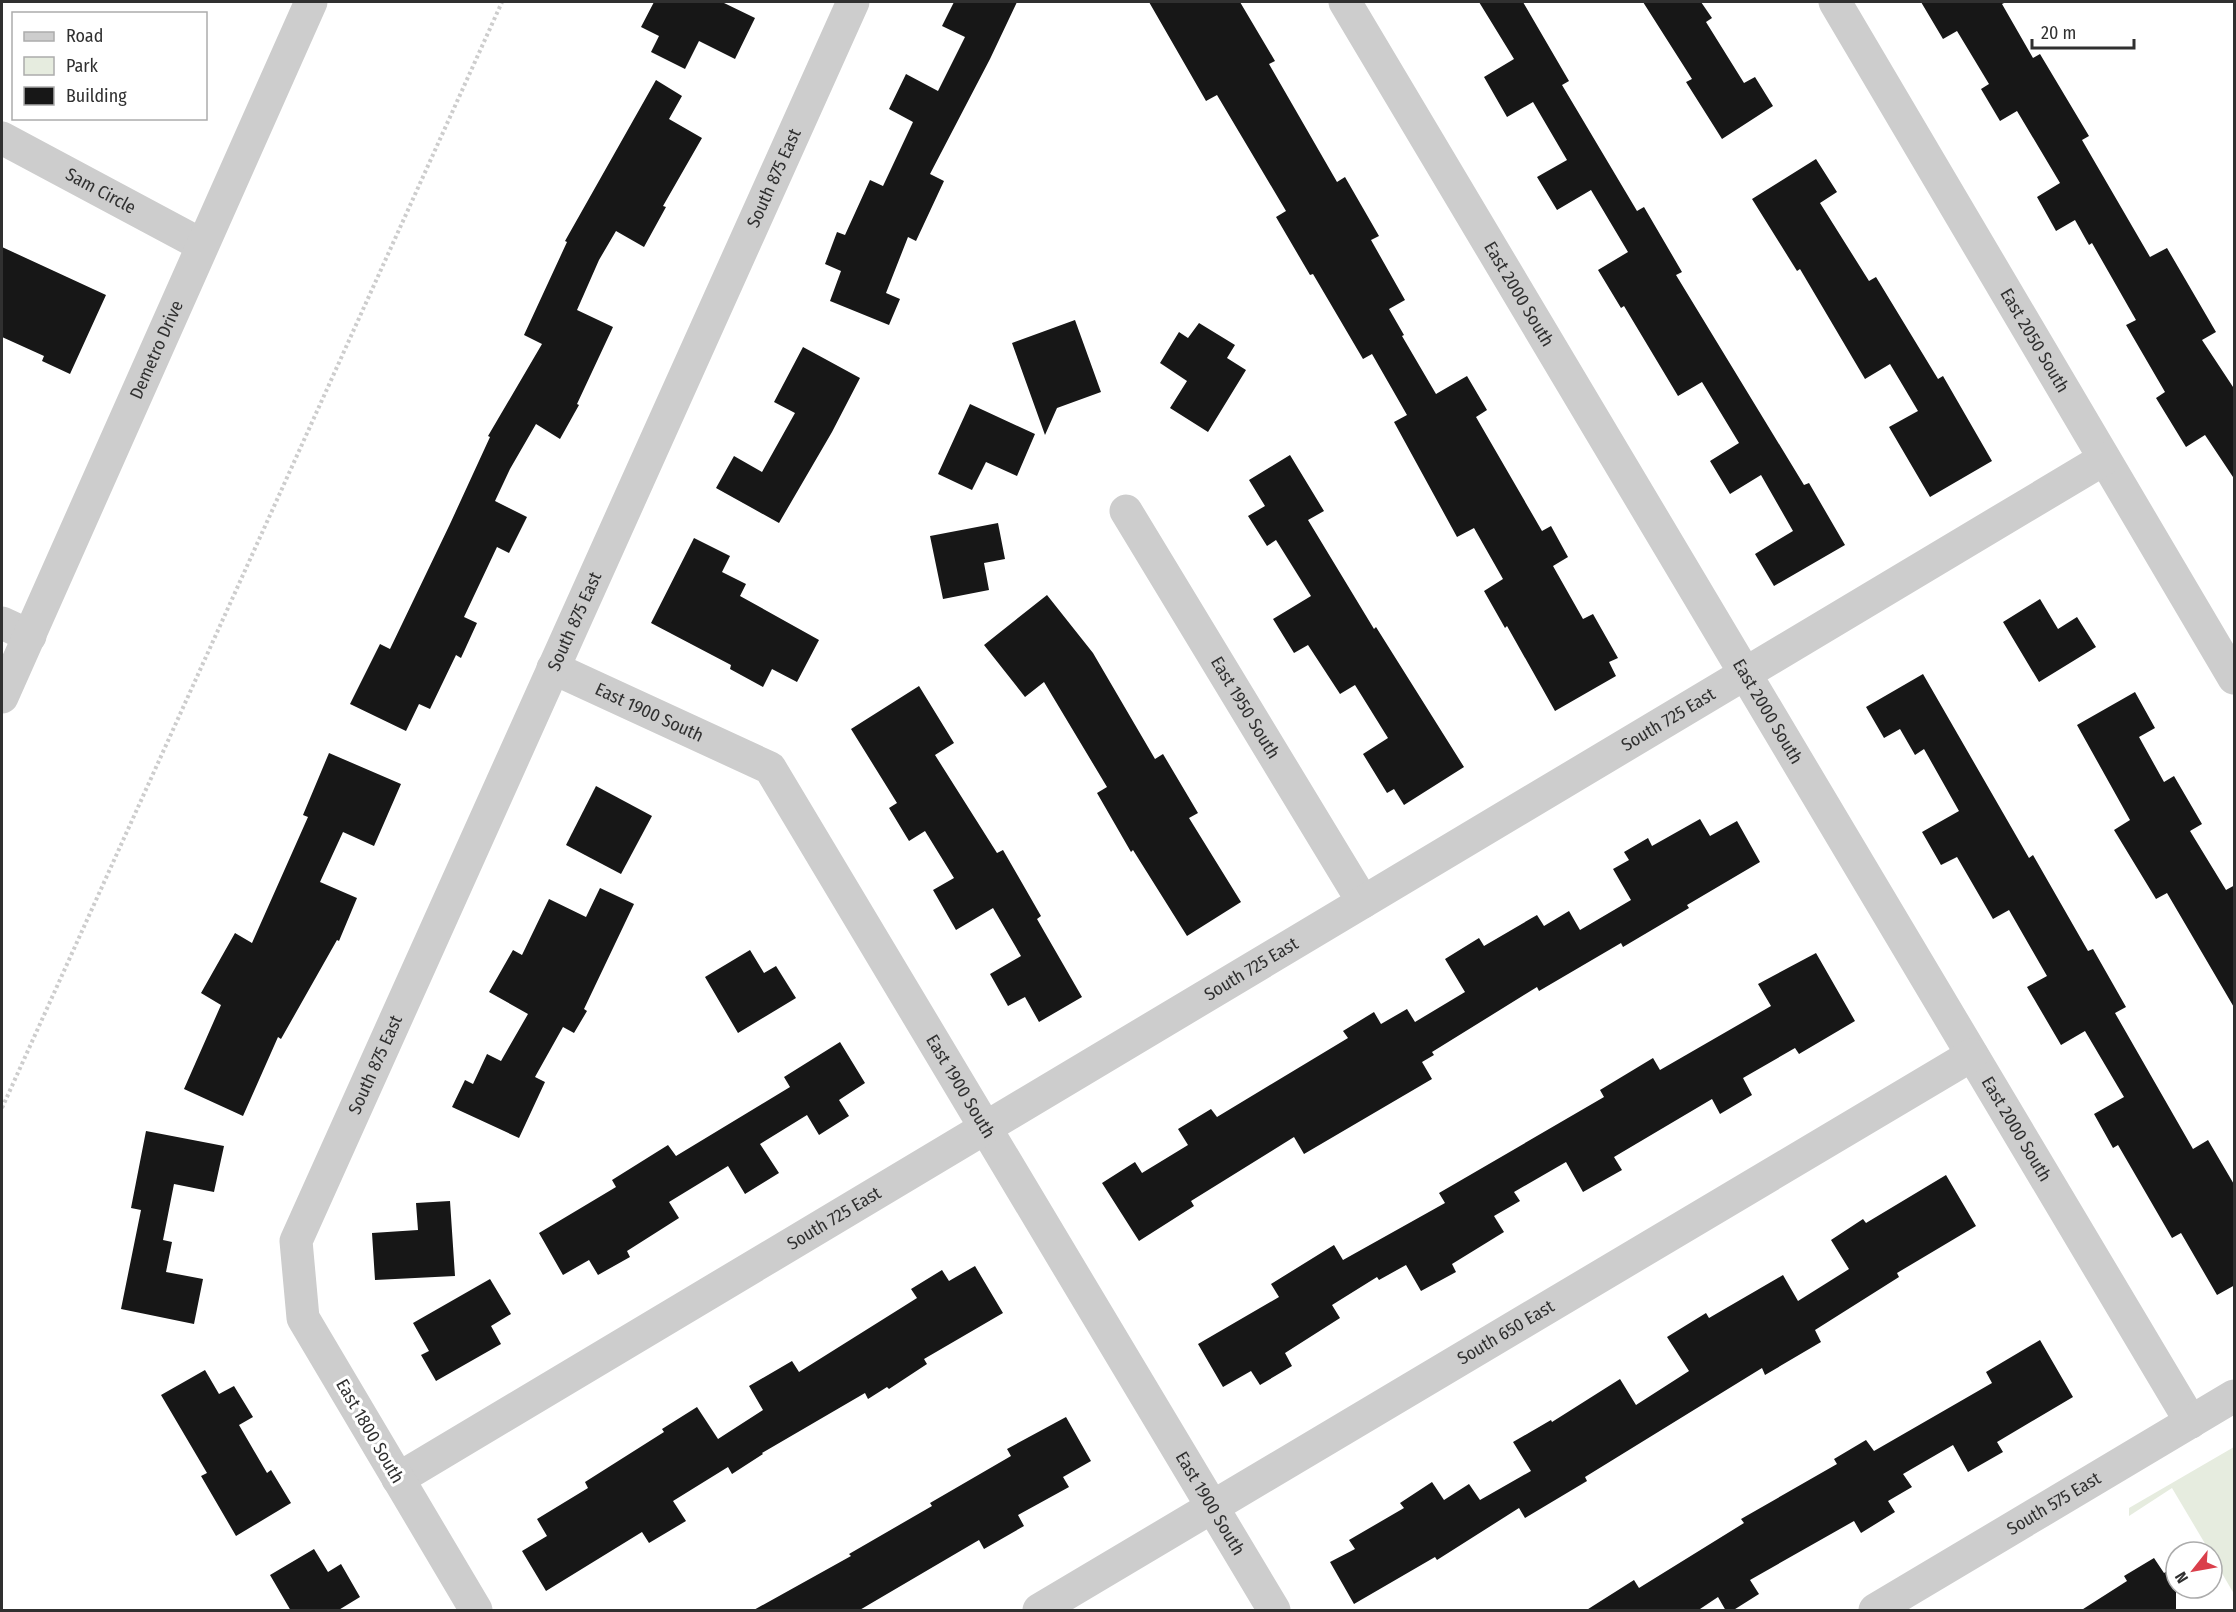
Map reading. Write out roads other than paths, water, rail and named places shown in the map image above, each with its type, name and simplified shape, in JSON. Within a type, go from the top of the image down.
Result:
[{"type":"street","name":"Demetro Drive","points":[[2,698],[16,630],[202,245],[311,2]]},
{"type":"street","name":"South 875 East","points":[[296,1241],[853,2]]},
{"type":"street","name":"East 2000 South","points":[[1345,2],[2191,1422]]},
{"type":"street","name":"East 2050 South","points":[[1835,2],[2235,678]]},
{"type":"street","name":"Sam Circle","points":[[2,138],[202,245]]},
{"type":"street","name":"South 725 East","points":[[398,1479],[2104,459]]},
{"type":"street","name":"East 1950 South","points":[[1126,511],[1363,902]]},
{"type":"street","name":"East 1900 South","points":[[553,668],[770,768],[1274,1611]]},
{"type":"street","name":"South 650 East","points":[[1039,1611],[1972,1054]]},
{"type":"street","name":"East 1800 South","points":[[296,1241],[303,1318],[476,1611]]},
{"type":"street","name":"South 575 East","points":[[1875,1611],[2235,1396]]}]
